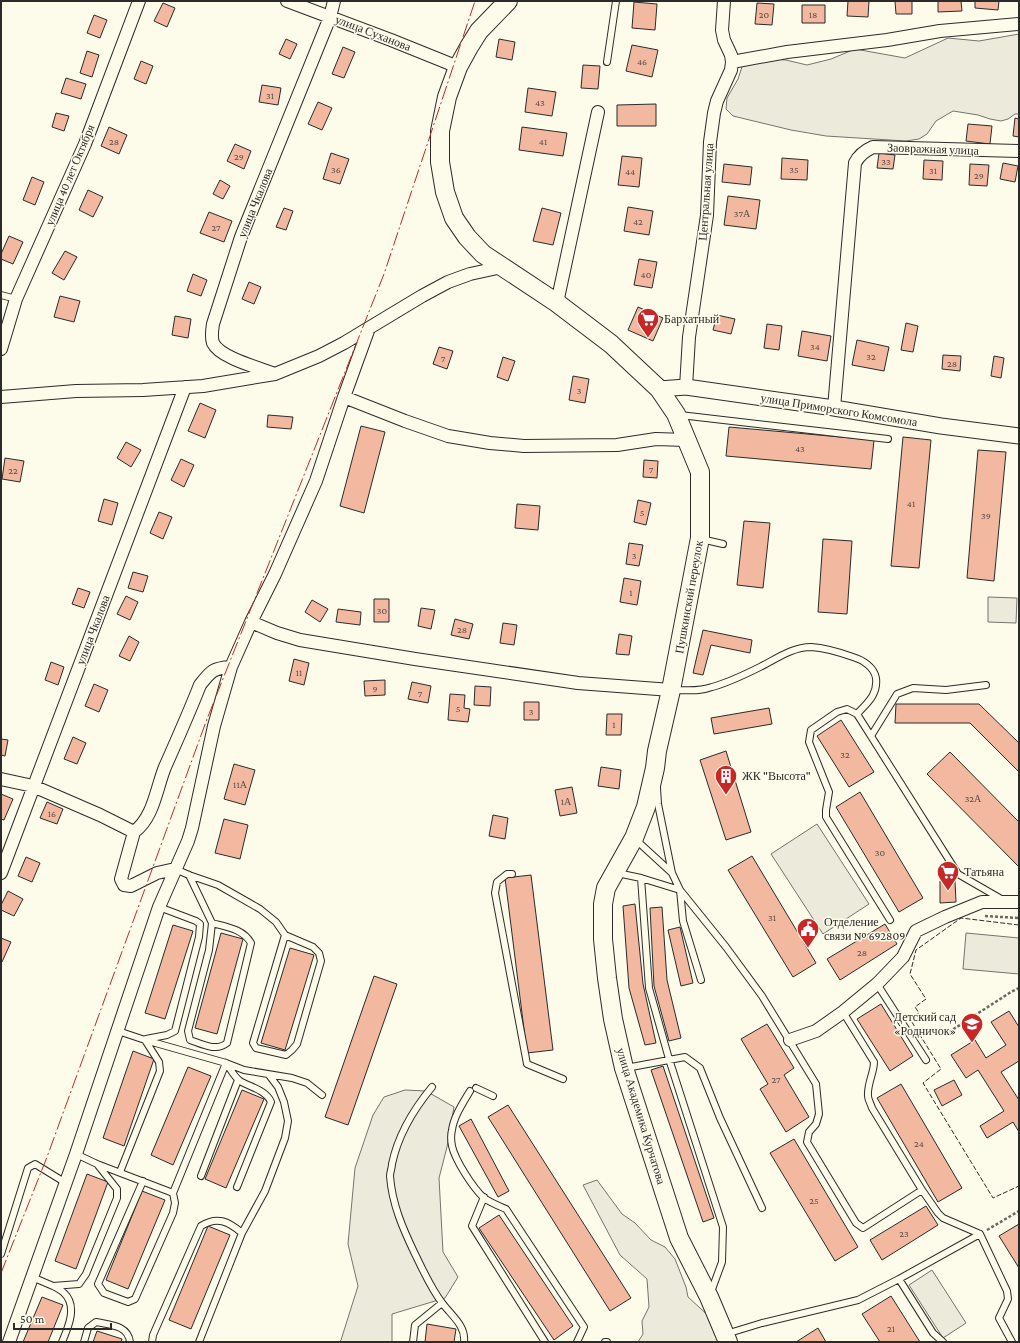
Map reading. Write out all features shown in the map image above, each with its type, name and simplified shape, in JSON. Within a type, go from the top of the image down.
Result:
[{"type":"main road","name":"Пушкинский переулок","points":[[508,1],[479,31],[468,47],[458,67],[447,97],[440,131],[440,162],[445,192],[454,218],[467,237],[483,254],[557,303],[612,344],[659,389],[674,410],[700,472],[700,538],[671,690],[657,751],[656,768]]},
{"type":"main road","name":"улица Академика Курчатова","points":[[656,768],[646,807],[634,838],[613,873],[606,888],[603,904],[603,939],[607,978],[613,1019],[624,1068],[679,1238],[709,1297],[727,1338]]},
{"type":"street","name":"улица 40 лет Октября","points":[[1,349],[16,299],[85,144],[139,1]]},
{"type":"street","name":"улица Суханова","points":[[287,1],[458,67]]},
{"type":"street","name":"улица Чкалова","points":[[275,374],[226,355],[217,349],[212,335],[213,324],[241,237],[330,17],[334,1]]},
{"type":"street","points":[[724,1],[722,30],[732,62],[787,52],[887,40],[940,31],[1019,24]]},
{"type":"street","name":"Центральная улица","points":[[686,387],[689,337],[707,215],[710,142],[714,113],[717,101],[731,70],[732,62]]},
{"type":"street","points":[[557,303],[598,112]]},
{"type":"street","name":"Заовражная улица","points":[[834,408],[855,163],[858,156],[865,150],[873,147],[1019,151]]},
{"type":"street","points":[[1,397],[76,391],[202,386],[275,374],[319,356],[344,343],[448,282],[470,274],[502,268]]},
{"type":"street","points":[[9,1342],[76,1154],[159,907],[188,841],[214,726],[231,667],[250,622],[275,574],[316,481],[369,328]]},
{"type":"street","name":"улица Чкалова","points":[[1,874],[185,387]]},
{"type":"street","name":"улица Приморского Комсомола","points":[[659,389],[686,387],[834,408],[934,425],[1019,436]]},
{"type":"street","points":[[344,397],[448,436],[490,443],[524,446],[617,445],[656,439],[686,440]]},
{"type":"street","points":[[250,622],[277,633],[300,640],[415,659],[578,684],[671,690]]},
{"type":"street","points":[[175,869],[157,873],[131,886],[124,885],[121,879],[134,832],[144,821],[151,807],[165,768],[200,685],[208,674],[218,668],[231,667]]},
{"type":"street","points":[[1,779],[33,786],[134,832]]},
{"type":"street","points":[[790,1040],[816,1031],[843,1012],[877,984],[903,957],[916,931],[982,902],[1019,902]]},
{"type":"lane","points":[[607,62],[616,1]]},
{"type":"lane","points":[[1,295],[16,299]]},
{"type":"lane","points":[[674,410],[888,439]]},
{"type":"lane","points":[[700,538],[723,544]]},
{"type":"lane","points":[[671,690],[697,691],[712,687],[759,668],[786,653],[810,647],[831,650],[858,658],[871,667],[876,677],[876,691],[872,698],[857,714]]},
{"type":"lane","points":[[871,736],[897,694],[913,688],[946,690],[986,685]]},
{"type":"lane","points":[[890,920],[826,817],[829,792],[809,742],[812,730],[837,712],[847,709],[857,714],[958,874],[1005,902]]},
{"type":"lane","points":[[656,768],[658,804],[672,873],[680,890],[726,947],[762,996],[816,1084],[819,1114],[816,1124],[808,1132],[807,1142],[856,1223],[863,1228],[922,1190]]},
{"type":"lane","points":[[634,838],[672,873]]},
{"type":"lane","points":[[175,869],[218,885],[260,908],[276,922],[285,935],[313,947],[319,953],[321,961],[297,1044],[286,1054],[256,1048],[253,1043],[285,935]]},
{"type":"lane","points":[[613,873],[641,878],[680,890]]},
{"type":"lane","points":[[512,874],[507,874],[497,882],[495,893],[527,1064],[563,1079]]},
{"type":"lane","points":[[189,875],[212,923],[209,950],[188,1031],[190,1040],[216,1048],[222,1047],[227,1043],[251,943],[247,936],[234,929],[212,923]]},
{"type":"lane","points":[[641,878],[649,988],[669,1059],[723,1227],[722,1262],[709,1297]]},
{"type":"lane","points":[[680,890],[683,921],[701,980]]},
{"type":"lane","points":[[145,1040],[167,1035],[175,1031],[200,928],[200,924],[196,921],[159,907]]},
{"type":"lane","points":[[877,984],[926,1060]]},
{"type":"lane","points":[[843,1012],[874,1062],[874,1070],[870,1080],[868,1097],[870,1102],[922,1190],[938,1213],[944,1218],[980,1234],[1007,1291],[1008,1299],[1000,1318],[1012,1342]]},
{"type":"lane","points":[[118,1031],[226,1063],[244,1070],[292,1078],[307,1084],[322,1095]]},
{"type":"lane","points":[[120,1172],[160,1071],[159,1062],[145,1040]]},
{"type":"lane","points":[[624,1068],[638,1067],[669,1059],[685,1057],[700,1068],[720,1118],[762,1208]]},
{"type":"lane","points":[[226,1063],[238,1080],[263,1092],[270,1097],[272,1102],[237,1187]]},
{"type":"lane","points":[[143,1181],[98,1284],[104,1293],[128,1302],[135,1299],[173,1213],[175,1203],[173,1192],[226,1063]]},
{"type":"lane","points":[[199,1342],[242,1233],[265,1191],[285,1138],[288,1121],[284,1102],[278,1087],[269,1075]]},
{"type":"lane","points":[[201,1176],[238,1080]]},
{"type":"lane","points":[[432,1087],[421,1100],[410,1118],[396,1148],[390,1175],[394,1203],[402,1229],[420,1265],[442,1303],[461,1325],[465,1335],[464,1342]]},
{"type":"lane","points":[[493,1096],[473,1090],[458,1112],[452,1130],[452,1146],[460,1164],[472,1184],[484,1197],[497,1206],[506,1209],[584,1327],[577,1342]]},
{"type":"lane","points":[[76,1154],[98,1164],[173,1192]]},
{"type":"lane","points":[[1,1254],[28,1168],[35,1164],[66,1183]]},
{"type":"lane","points":[[53,1286],[79,1284],[86,1274],[117,1198],[117,1189],[98,1164]]},
{"type":"lane","points":[[484,1197],[472,1226],[545,1342]]},
{"type":"lane","points":[[152,1342],[153,1336],[201,1226],[210,1220],[222,1221],[234,1226],[242,1233]]},
{"type":"lane","points":[[727,1338],[762,1323],[858,1300],[980,1234]]},
{"type":"lane","points":[[32,1277],[53,1286],[65,1294],[70,1304],[71,1318],[62,1342]]},
{"type":"lane","points":[[899,1279],[933,1333],[943,1342]]},
{"type":"lane","points":[[413,1342],[415,1325],[442,1303]]},
{"type":"lane","points":[[84,1342],[88,1328],[96,1322],[122,1328],[129,1334],[130,1342]]},
{"type":"path","points":[[979,915],[1019,918]]},
{"type":"path","points":[[949,1032],[1019,988]]},
{"type":"path","points":[[980,1234],[1019,1211]]},
{"type":"shaded area","points":[[1019,34],[1019,114],[1015,114],[1008,119],[1001,121],[953,111],[936,121],[927,134],[919,139],[906,141],[826,136],[791,130],[733,116],[726,109],[727,98],[738,79],[744,61],[760,58],[786,60],[807,65],[831,59],[855,49],[905,58],[948,38],[979,41]]},
{"type":"shaded area","points":[[988,597],[1017,598],[1016,623],[988,622]]},
{"type":"shaded area","points":[[817,824],[869,904],[823,934],[771,854]]},
{"type":"shaded area","points":[[966,933],[1019,938],[1019,974],[963,969]]},
{"type":"shaded area","points":[[405,1090],[426,1091],[454,1107],[447,1147],[439,1178],[443,1252],[458,1277],[445,1298],[392,1314],[392,1342],[339,1342],[341,1340],[358,1286],[348,1244],[355,1168],[373,1115],[384,1097]]},
{"type":"shaded area","points":[[597,1180],[622,1214],[635,1223],[651,1240],[665,1247],[675,1259],[686,1287],[688,1297],[712,1319],[720,1342],[638,1342],[643,1334],[642,1321],[649,1307],[647,1279],[620,1255],[583,1185]]},
{"type":"shaded area","points":[[932,1270],[966,1323],[943,1338],[909,1285]]},
{"type":"building","points":[[848,1],[869,1],[868,17],[847,16]]},
{"type":"building","points":[[895,1],[912,1],[912,14],[896,14]]},
{"type":"building","points":[[938,1],[961,1],[962,11],[938,12]]},
{"type":"building","points":[[975,1],[999,1],[998,10],[975,8]]},
{"type":"building","points":[[634,2],[657,4],[655,30],[632,28]]},
{"type":"building","points":[[163,3],[175,8],[167,27],[154,21]]},
{"type":"building","points":[[757,3],[774,4],[772,25],[755,24]]},
{"type":"building","points":[[802,5],[825,5],[825,23],[802,23]]},
{"type":"building","points":[[94,15],[107,20],[100,38],[87,33]]},
{"type":"building","points":[[286,39],[297,44],[290,59],[279,54]]},
{"type":"building","points":[[499,39],[515,42],[512,60],[496,57]]},
{"type":"building","points":[[632,45],[658,50],[652,77],[626,71]]},
{"type":"building","points":[[343,47],[355,52],[344,78],[332,74]]},
{"type":"building","points":[[87,51],[99,55],[92,77],[80,73]]},
{"type":"building","points":[[141,61],[153,66],[146,84],[134,79]]},
{"type":"building","points":[[583,65],[600,66],[598,89],[581,88]]},
{"type":"building","points":[[66,78],[86,84],[81,99],[61,93]]},
{"type":"building","points":[[262,85],[281,88],[278,105],[259,102]]},
{"type":"building","points":[[528,88],[556,92],[552,116],[525,112]]},
{"type":"building","points":[[318,102],[332,108],[322,130],[308,124]]},
{"type":"building","points":[[656,104],[656,126],[617,126],[617,105]]},
{"type":"building","points":[[56,113],[69,116],[64,131],[52,127]]},
{"type":"building","points":[[1015,118],[1019,119],[1019,137],[1013,136]]},
{"type":"building","points":[[968,124],[992,126],[990,144],[966,141]]},
{"type":"building","points":[[109,127],[127,135],[119,154],[101,146]]},
{"type":"building","points":[[522,127],[567,133],[563,156],[519,150]]},
{"type":"building","points":[[235,144],[251,151],[244,169],[227,161]]},
{"type":"building","points":[[331,153],[349,159],[340,184],[323,179]]},
{"type":"building","points":[[879,153],[895,155],[893,169],[877,168]]},
{"type":"building","points":[[622,156],[642,158],[639,187],[618,185]]},
{"type":"building","points":[[782,158],[808,160],[807,180],[781,179]]},
{"type":"building","points":[[924,160],[943,161],[942,180],[923,179]]},
{"type":"building","points":[[1003,163],[1018,166],[1015,182],[1000,179]]},
{"type":"building","points":[[724,164],[752,167],[750,185],[722,182]]},
{"type":"building","points":[[970,164],[989,165],[987,186],[969,185]]},
{"type":"building","points":[[32,177],[44,182],[35,205],[23,200]]},
{"type":"building","points":[[220,180],[230,186],[223,199],[213,194]]},
{"type":"building","points":[[88,190],[103,197],[93,217],[79,210]]},
{"type":"building","points":[[728,196],[760,200],[756,229],[724,225]]},
{"type":"building","points":[[628,207],[653,211],[649,235],[624,231]]},
{"type":"building","points":[[284,208],[293,211],[286,230],[276,227]]},
{"type":"building","points":[[542,208],[561,213],[553,245],[533,241]]},
{"type":"building","points":[[209,212],[232,221],[224,242],[200,233]]},
{"type":"building","points":[[9,236],[23,242],[13,264],[1,259],[1,254]]},
{"type":"building","points":[[65,251],[77,257],[64,280],[52,273]]},
{"type":"building","points":[[639,259],[657,262],[652,288],[634,285]]},
{"type":"building","points":[[193,274],[207,280],[201,296],[187,291]]},
{"type":"building","points":[[249,282],[261,287],[254,304],[242,299]]},
{"type":"building","points":[[60,296],[80,301],[74,322],[54,317]]},
{"type":"building","points":[[638,307],[663,318],[653,341],[628,330]]},
{"type":"building","points":[[717,315],[735,319],[731,334],[713,330]]},
{"type":"building","points":[[175,316],[191,319],[188,338],[172,335]]},
{"type":"building","points":[[906,323],[918,326],[913,352],[901,350]]},
{"type":"building","points":[[767,324],[782,326],[779,350],[764,348]]},
{"type":"building","points":[[802,331],[831,336],[827,361],[798,356]]},
{"type":"building","points":[[857,340],[889,347],[884,371],[852,365]]},
{"type":"building","points":[[439,347],[453,351],[447,369],[433,364]]},
{"type":"building","points":[[943,355],[961,356],[960,371],[942,369]]},
{"type":"building","points":[[994,356],[1004,358],[1001,378],[991,376]]},
{"type":"building","points":[[503,357],[515,361],[508,381],[497,377]]},
{"type":"building","points":[[573,376],[589,379],[585,403],[569,400]]},
{"type":"building","points":[[200,403],[216,410],[205,438],[188,431]]},
{"type":"building","points":[[268,415],[293,417],[291,429],[267,427]]},
{"type":"building","points":[[361,426],[385,432],[364,513],[340,506]]},
{"type":"building","points":[[729,427],[874,440],[871,469],[726,456]]},
{"type":"building","points":[[903,437],[931,440],[919,568],[891,566]]},
{"type":"building","points":[[126,442],[141,450],[131,467],[117,458]]},
{"type":"building","points":[[978,450],[1006,452],[994,581],[967,578]]},
{"type":"building","points":[[5,458],[24,461],[20,482],[2,479]]},
{"type":"building","points":[[181,459],[194,465],[184,487],[171,480]]},
{"type":"building","points":[[644,460],[658,461],[657,478],[643,477]]},
{"type":"building","points":[[104,499],[118,503],[112,525],[98,521]]},
{"type":"building","points":[[638,500],[651,503],[646,525],[634,522]]},
{"type":"building","points":[[517,504],[540,506],[538,530],[515,528]]},
{"type":"building","points":[[159,512],[172,517],[163,539],[150,533]]},
{"type":"building","points":[[744,521],[770,523],[763,588],[737,585]]},
{"type":"building","points":[[823,539],[852,541],[847,614],[818,612]]},
{"type":"building","points":[[629,543],[643,545],[639,566],[626,564]]},
{"type":"building","points":[[133,572],[148,576],[143,592],[128,588]]},
{"type":"building","points":[[624,578],[641,581],[637,605],[620,602]]},
{"type":"building","points":[[78,588],[90,592],[84,608],[72,604]]},
{"type":"building","points":[[126,596],[138,602],[130,620],[117,614]]},
{"type":"building","points":[[374,599],[389,599],[389,622],[374,622]]},
{"type":"building","points":[[312,600],[328,609],[320,622],[305,612]]},
{"type":"building","points":[[421,608],[435,610],[431,629],[418,626]]},
{"type":"building","points":[[338,609],[361,612],[360,625],[336,622]]},
{"type":"building","points":[[455,619],[473,624],[469,639],[451,635]]},
{"type":"building","points":[[503,623],[517,625],[514,645],[500,643]]},
{"type":"building","points":[[703,630],[752,640],[750,653],[711,645],[703,675],[693,673]]},
{"type":"building","points":[[619,634],[632,636],[629,655],[616,654]]},
{"type":"building","points":[[129,636],[139,642],[130,661],[119,656]]},
{"type":"building","points":[[294,659],[309,663],[304,685],[289,681]]},
{"type":"building","points":[[51,662],[64,667],[58,685],[45,680]]},
{"type":"building","points":[[385,680],[385,695],[365,696],[364,681]]},
{"type":"building","points":[[412,682],[431,686],[428,703],[408,699]]},
{"type":"building","points":[[94,684],[108,690],[99,712],[85,706]]},
{"type":"building","points":[[475,686],[491,687],[490,706],[474,705]]},
{"type":"building","points":[[450,694],[465,695],[464,708],[470,709],[468,722],[448,720]]},
{"type":"building","points":[[524,702],[539,702],[539,720],[524,720]]},
{"type":"building","points":[[896,704],[979,704],[1019,743],[1019,772],[970,723],[895,723]]},
{"type":"building","points":[[769,708],[772,724],[714,734],[711,718]]},
{"type":"building","points":[[607,714],[622,714],[621,735],[606,735]]},
{"type":"building","points":[[841,720],[874,772],[849,787],[817,736]]},
{"type":"building","points":[[73,737],[86,743],[77,764],[64,759]]},
{"type":"building","points":[[1,739],[8,740],[5,756],[1,755]]},
{"type":"building","name":"ЖК \"Высота\"","points":[[726,751],[751,832],[726,840],[700,760]]},
{"type":"building","points":[[950,752],[1019,822],[1019,867],[927,774]]},
{"type":"building","points":[[234,764],[255,770],[245,805],[224,799]]},
{"type":"building","points":[[601,767],[621,770],[619,789],[598,786]]},
{"type":"building","points":[[572,787],[577,813],[560,816],[555,790]]},
{"type":"building","points":[[860,792],[923,898],[899,912],[836,807]]},
{"type":"building","points":[[1,794],[13,799],[4,820],[1,819]]},
{"type":"building","points":[[47,802],[63,809],[57,824],[40,818]]},
{"type":"building","points":[[493,815],[508,818],[505,839],[489,836]]},
{"type":"building","points":[[224,819],[248,825],[240,859],[215,853]]},
{"type":"building","points":[[752,856],[816,963],[793,977],[728,870]]},
{"type":"building","points":[[26,857],[40,863],[32,882],[18,876]]},
{"type":"building","points":[[531,875],[553,1050],[527,1053],[505,878]]},
{"type":"building","name":"Татьяна","points":[[940,881],[955,881],[956,902],[940,903]]},
{"type":"building","points":[[8,891],[23,899],[14,916],[1,910],[1,905]]},
{"type":"building","points":[[635,904],[643,984],[656,1043],[645,1045],[629,988],[623,906]]},
{"type":"building","points":[[662,907],[667,980],[681,1038],[669,1041],[654,986],[650,908]]},
{"type":"building","points":[[885,924],[897,944],[840,980],[827,959]]},
{"type":"building","points":[[173,925],[193,931],[165,1019],[145,1013]]},
{"type":"building","points":[[680,927],[693,983],[681,986],[668,930]]},
{"type":"building","points":[[221,933],[243,939],[217,1034],[195,1028]]},
{"type":"building","points":[[1,938],[11,942],[2,962],[1,961]]},
{"type":"building","points":[[290,948],[314,955],[285,1050],[261,1043]]},
{"type":"building","points":[[374,976],[397,984],[348,1125],[325,1117]]},
{"type":"building","points":[[881,1004],[913,1056],[890,1071],[857,1019]]},
{"type":"building","points":[[1009,1011],[1019,1027],[1019,1061],[1001,1072],[1019,1100],[1019,1132],[1013,1122],[987,1138],[980,1126],[1004,1111],[978,1070],[966,1078],[951,1055],[975,1040],[986,1058],[1006,1045],[991,1022]]},
{"type":"building","points":[[767,1024],[794,1068],[784,1075],[809,1117],[786,1132],[760,1089],[768,1084],[741,1039]]},
{"type":"building","points":[[133,1051],[154,1059],[124,1146],[103,1138]]},
{"type":"building","points":[[663,1066],[714,1218],[703,1222],[651,1070]]},
{"type":"building","points":[[188,1067],[211,1076],[173,1165],[151,1155]]},
{"type":"building","points":[[954,1080],[962,1095],[942,1106],[934,1090]]},
{"type":"building","points":[[901,1084],[962,1188],[938,1202],[877,1098]]},
{"type":"building","points":[[242,1090],[264,1099],[226,1188],[205,1179]]},
{"type":"building","points":[[508,1105],[631,1298],[610,1311],[488,1117]]},
{"type":"building","points":[[471,1119],[509,1191],[498,1197],[459,1126]]},
{"type":"building","points":[[794,1139],[858,1247],[835,1261],[770,1153]]},
{"type":"building","points":[[87,1174],[108,1182],[76,1269],[55,1261]]},
{"type":"building","points":[[142,1191],[165,1200],[128,1289],[106,1280]]},
{"type":"building","points":[[926,1206],[938,1225],[882,1260],[870,1240]]},
{"type":"building","points":[[499,1215],[573,1326],[554,1340],[479,1228]]},
{"type":"building","points":[[1019,1224],[1019,1268],[999,1236]]},
{"type":"building","points":[[208,1226],[230,1235],[191,1329],[169,1320]]},
{"type":"building","points":[[891,1296],[920,1342],[880,1342],[862,1314]]},
{"type":"building","points":[[42,1297],[63,1305],[48,1342],[23,1342]]},
{"type":"building","points":[[427,1324],[456,1329],[454,1342],[425,1342]]},
{"type":"building","points":[[818,1328],[826,1342],[796,1342]]},
{"type":"building","points":[[97,1331],[122,1339],[121,1342],[93,1342]]},
{"type":"fence","points":[[1019,925],[961,918],[916,950],[910,974],[926,999],[915,1007],[919,1013],[910,1019],[941,1069],[923,1083],[993,1198],[1019,1186]]},
{"type":"power","points":[[1,1273],[47,1157],[207,719],[384,274],[475,1]]},
{"type":"place","name":"Бархатный","points":[[648,338]]},
{"type":"place","name":"ЖК \"Высота\"","points":[[726,796]]},
{"type":"place","name":"Татьяна","points":[[948,892]]},
{"type":"place","name":"Отделение связи № 692809","points":[[808,948]]},
{"type":"place","name":"Детский сад «Родничок»","points":[[972,1044]]}]
